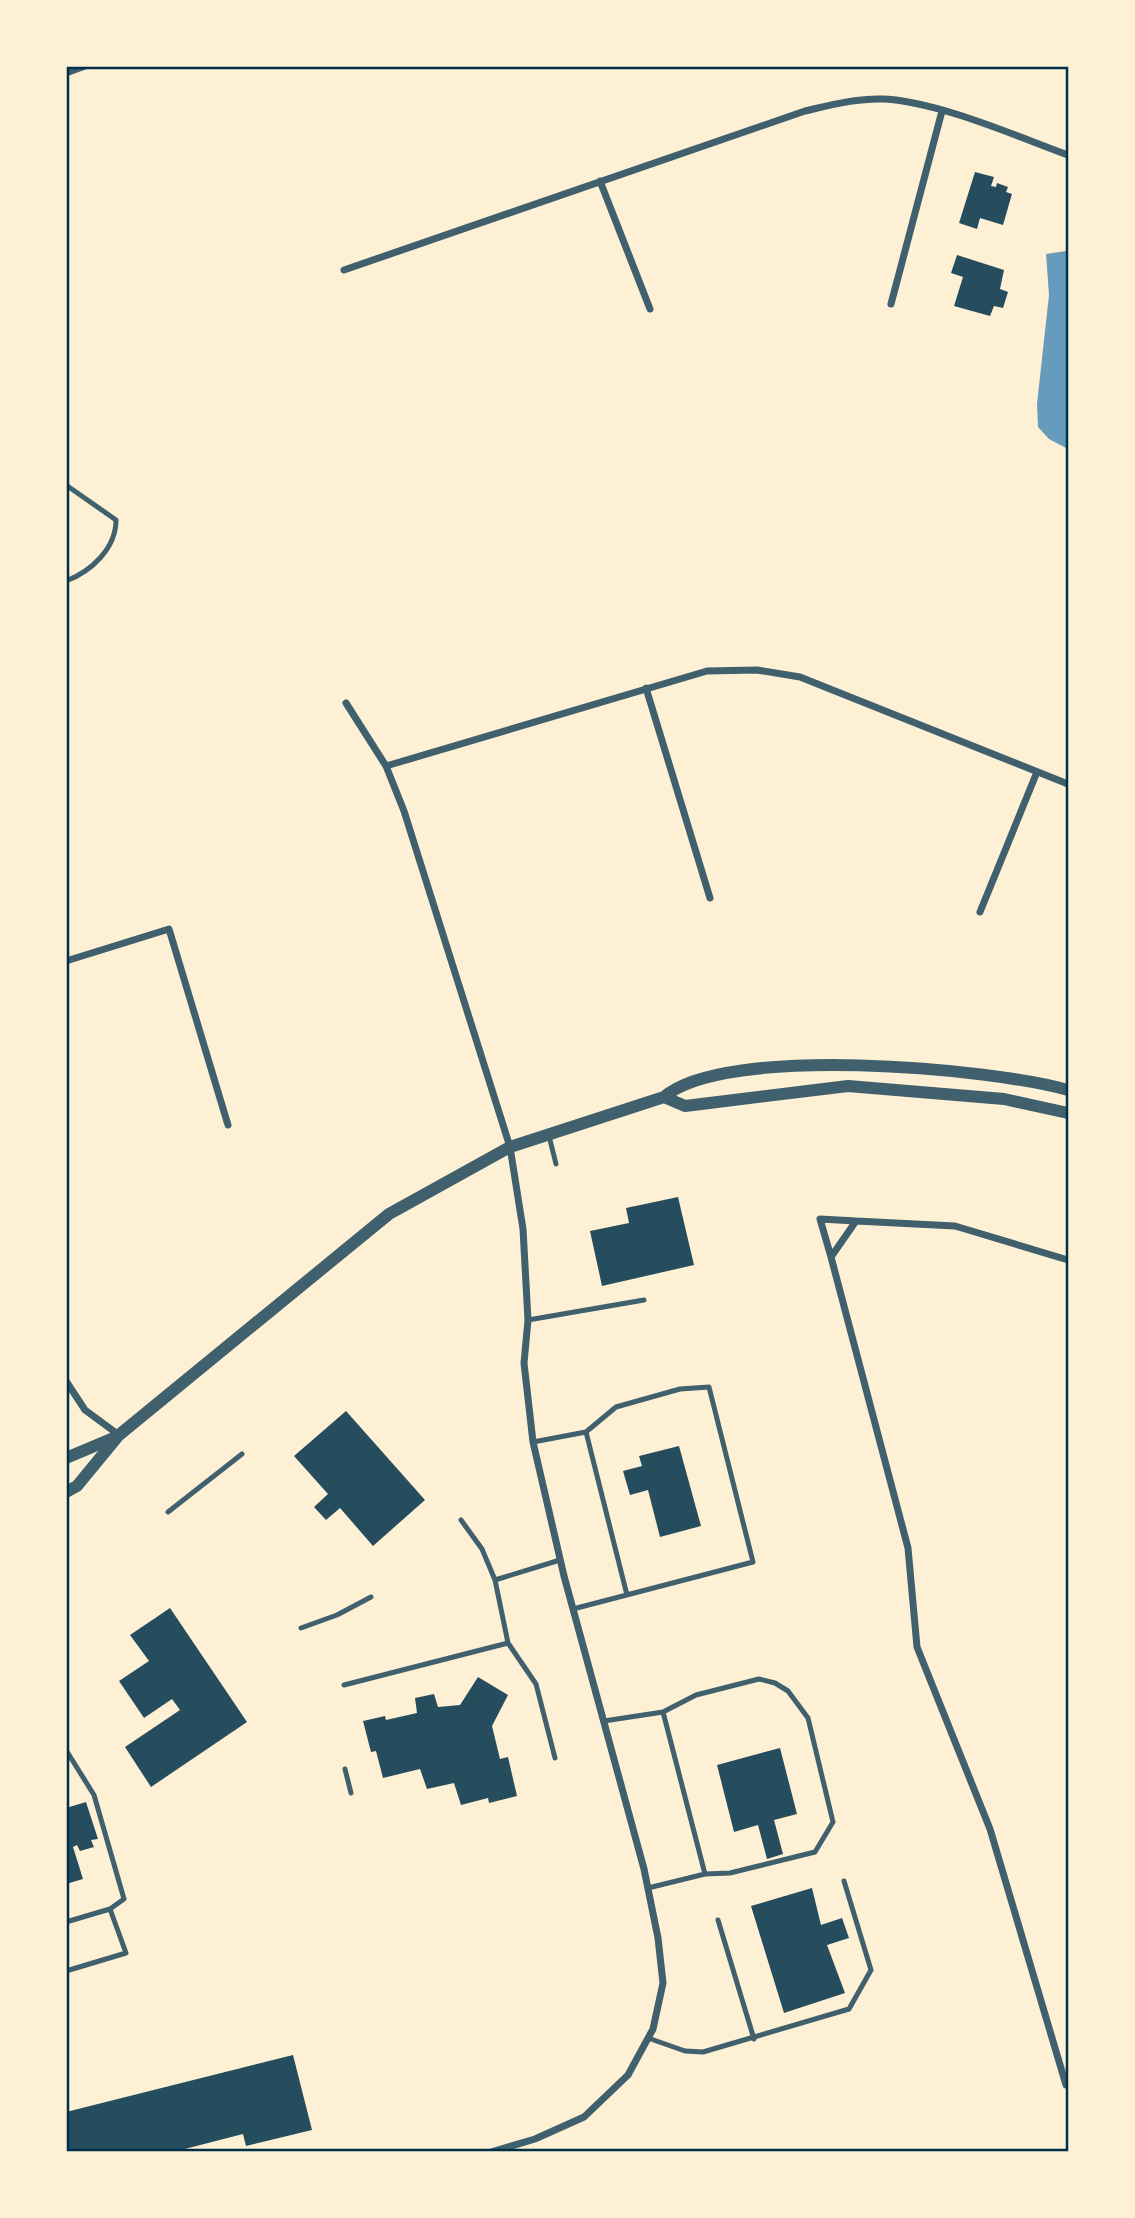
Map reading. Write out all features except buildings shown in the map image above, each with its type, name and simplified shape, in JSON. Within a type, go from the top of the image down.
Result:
[{"type":"street","points":[[66,73],[85,66]]},
{"type":"street","points":[[344,270],[805,111],[848,100],[886,99],[942,111],[1069,155]]},
{"type":"street","points":[[891,304],[942,111]]},
{"type":"street","points":[[600,181],[650,309]]},
{"type":"street","points":[[386,766],[707,671],[757,670],[800,677],[1069,784]]},
{"type":"street","points":[[646,688],[710,898]]},
{"type":"street","points":[[346,703],[386,766],[404,811],[510,1147],[523,1229],[528,1320],[524,1363],[533,1442],[560,1560],[659,1938],[663,1983],[648,2038],[628,2075],[584,2117],[535,2139],[491,2151]]},
{"type":"street","points":[[980,912],[1037,772]]},
{"type":"street","points":[[66,961],[169,929],[228,1125]]},
{"type":"street","points":[[66,1492],[76,1486],[119,1435],[389,1214],[510,1147],[664,1097],[678,1085],[754,1069],[901,1066],[975,1073],[1069,1090]]},
{"type":"street","points":[[664,1097],[685,1106],[848,1086],[1004,1099],[1069,1113]]},
{"type":"street","points":[[1069,1260],[955,1226],[820,1219],[908,1548],[916,1647],[990,1829],[1066,2085],[1069,2085]]},
{"type":"street","points":[[831,1257],[856,1221]]},
{"type":"street","points":[[66,1381],[85,1410],[119,1435]]},
{"type":"street","points":[[66,1458],[119,1435]]},
{"type":"lane","points":[[66,485],[116,520],[116,534],[103,557],[66,581]]},
{"type":"lane","points":[[548,1135],[556,1164]]},
{"type":"lane","points":[[528,1320],[644,1300]]},
{"type":"lane","points":[[533,1442],[586,1432],[616,1407],[680,1389],[709,1387],[753,1562],[573,1609]]},
{"type":"lane","points":[[586,1432],[627,1595]]},
{"type":"lane","points":[[168,1512],[242,1454]]},
{"type":"lane","points":[[461,1520],[482,1549],[495,1580],[509,1643],[536,1684],[555,1758]]},
{"type":"lane","points":[[495,1580],[560,1560]]},
{"type":"lane","points":[[301,1628],[337,1615],[371,1597]]},
{"type":"lane","points":[[344,1685],[509,1643]]},
{"type":"lane","points":[[604,1721],[663,1712],[696,1695],[759,1679],[788,1691],[808,1718],[833,1822],[814,1852],[730,1873],[705,1874],[648,1888]]},
{"type":"lane","points":[[663,1712],[705,1874]]},
{"type":"lane","points":[[66,1750],[94,1795],[124,1899],[110,1909],[66,1922]]},
{"type":"lane","points":[[345,1769],[351,1793]]},
{"type":"lane","points":[[648,2038],[677,2049],[703,2052],[849,2009],[871,1970],[844,1881]]},
{"type":"lane","points":[[66,1971],[126,1953],[110,1909]]},
{"type":"lane","points":[[718,1920],[754,2039]]},
{"type":"water","points":[[1066,251],[1068,449],[1049,439],[1038,427],[1037,404],[1049,295],[1046,254]]}]
